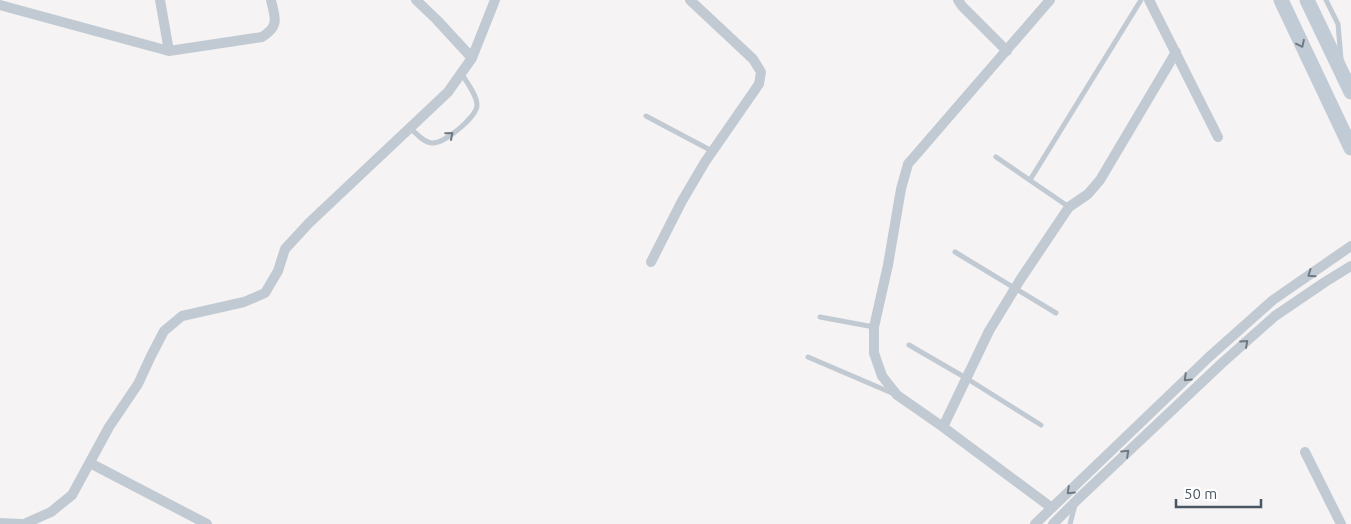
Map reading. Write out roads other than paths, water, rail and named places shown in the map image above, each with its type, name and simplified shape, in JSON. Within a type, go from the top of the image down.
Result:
[{"type":"main road","points":[[1280,0],[1351,148]]},
{"type":"main road","points":[[1307,0],[1351,92]]},
{"type":"street","points":[[160,0],[169,51]]},
{"type":"street","points":[[0,5],[169,51],[262,37],[272,31],[275,22],[271,0]]},
{"type":"street","points":[[416,0],[472,58]]},
{"type":"street","points":[[0,523],[22,524],[51,512],[72,495],[109,426],[138,384],[164,331],[182,316],[244,302],[266,293],[278,271],[286,249],[309,223],[448,92],[472,58],[495,0]]},
{"type":"street","points":[[651,262],[682,201],[760,84],[761,72],[753,59],[690,0]]},
{"type":"street","points":[[958,0],[1007,51]]},
{"type":"street","points":[[1149,0],[1218,137]]},
{"type":"street","points":[[1048,1],[908,164],[900,189],[888,265],[874,327],[874,353],[882,376],[897,395],[1052,508]]},
{"type":"street","points":[[943,427],[989,330],[1015,288],[1068,207],[1088,194],[1100,180],[1176,52]]},
{"type":"street","points":[[1035,524],[1209,357],[1273,300],[1351,246]]},
{"type":"street","points":[[1053,524],[1221,364],[1275,316],[1349,267],[1340,253]]},
{"type":"street","points":[[1305,452],[1341,524]]},
{"type":"street","points":[[90,463],[207,524]]},
{"type":"lane","points":[[1030,180],[1141,0]]},
{"type":"lane","points":[[1326,0],[1338,24],[1343,76]]},
{"type":"lane","points":[[409,128],[429,143],[438,143],[445,140],[474,113],[477,106],[475,98],[462,74]]},
{"type":"lane","points":[[646,116],[713,152]]},
{"type":"lane","points":[[996,157],[1068,207]]},
{"type":"lane","points":[[955,252],[1056,313]]},
{"type":"lane","points":[[820,317],[874,327]]},
{"type":"lane","points":[[909,345],[1041,425]]},
{"type":"lane","points":[[808,357],[897,395]]},
{"type":"lane","points":[[1070,524],[1078,499]]}]
